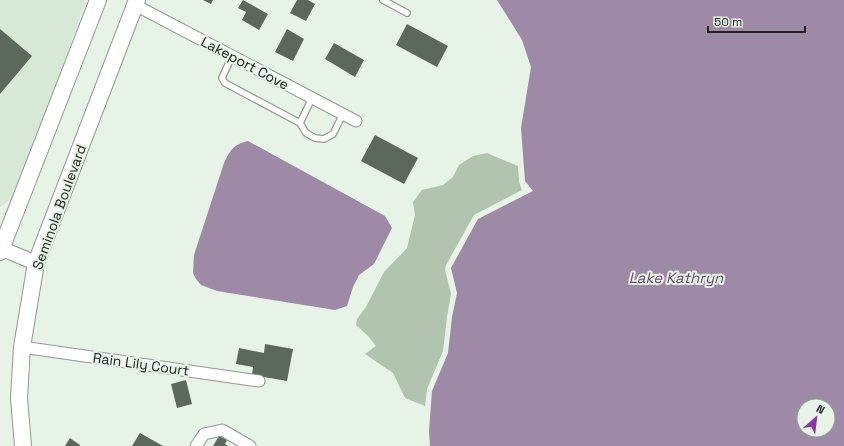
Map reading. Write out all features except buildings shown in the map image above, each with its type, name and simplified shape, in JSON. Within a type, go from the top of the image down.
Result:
[{"type":"main road","points":[[0,249],[98,0]]},
{"type":"main road","name":"Seminola Boulevard","points":[[23,446],[20,398],[22,347],[36,263],[135,2]]},
{"type":"street","name":"Lakeport Cove","points":[[135,2],[232,56],[356,121]]},
{"type":"street","points":[[0,249],[36,263]]},
{"type":"street","name":"Rain Lily Court","points":[[22,347],[259,382]]},
{"type":"street","points":[[196,446],[204,434],[222,430],[250,446]]},
{"type":"lane","points":[[383,0],[407,13]]},
{"type":"lane","points":[[232,56],[222,78],[225,83],[300,123],[306,133],[315,138],[324,139],[333,134],[343,114]]},
{"type":"lane","points":[[300,123],[312,98]]},
{"type":"shaded area","points":[[0,0],[86,0],[14,197],[0,207]]},
{"type":"shaded area","points":[[487,153],[518,166],[519,182],[522,190],[474,215],[446,265],[445,270],[451,294],[443,351],[427,389],[425,406],[405,398],[393,373],[365,354],[376,346],[356,325],[357,319],[366,307],[384,272],[407,248],[415,215],[413,202],[422,190],[443,185],[453,177],[459,165],[473,156]]},
{"type":"water","name":"Lake Kathryn","points":[[497,0],[844,0],[844,446],[430,446],[429,431],[432,391],[448,353],[452,317],[457,293],[451,268],[478,219],[533,191],[525,181],[521,128],[531,67],[522,40]]},
{"type":"water","points":[[248,141],[385,216],[392,228],[374,264],[359,275],[353,287],[347,306],[335,310],[217,291],[201,285],[196,279],[193,273],[194,255],[224,163],[233,148]]}]
